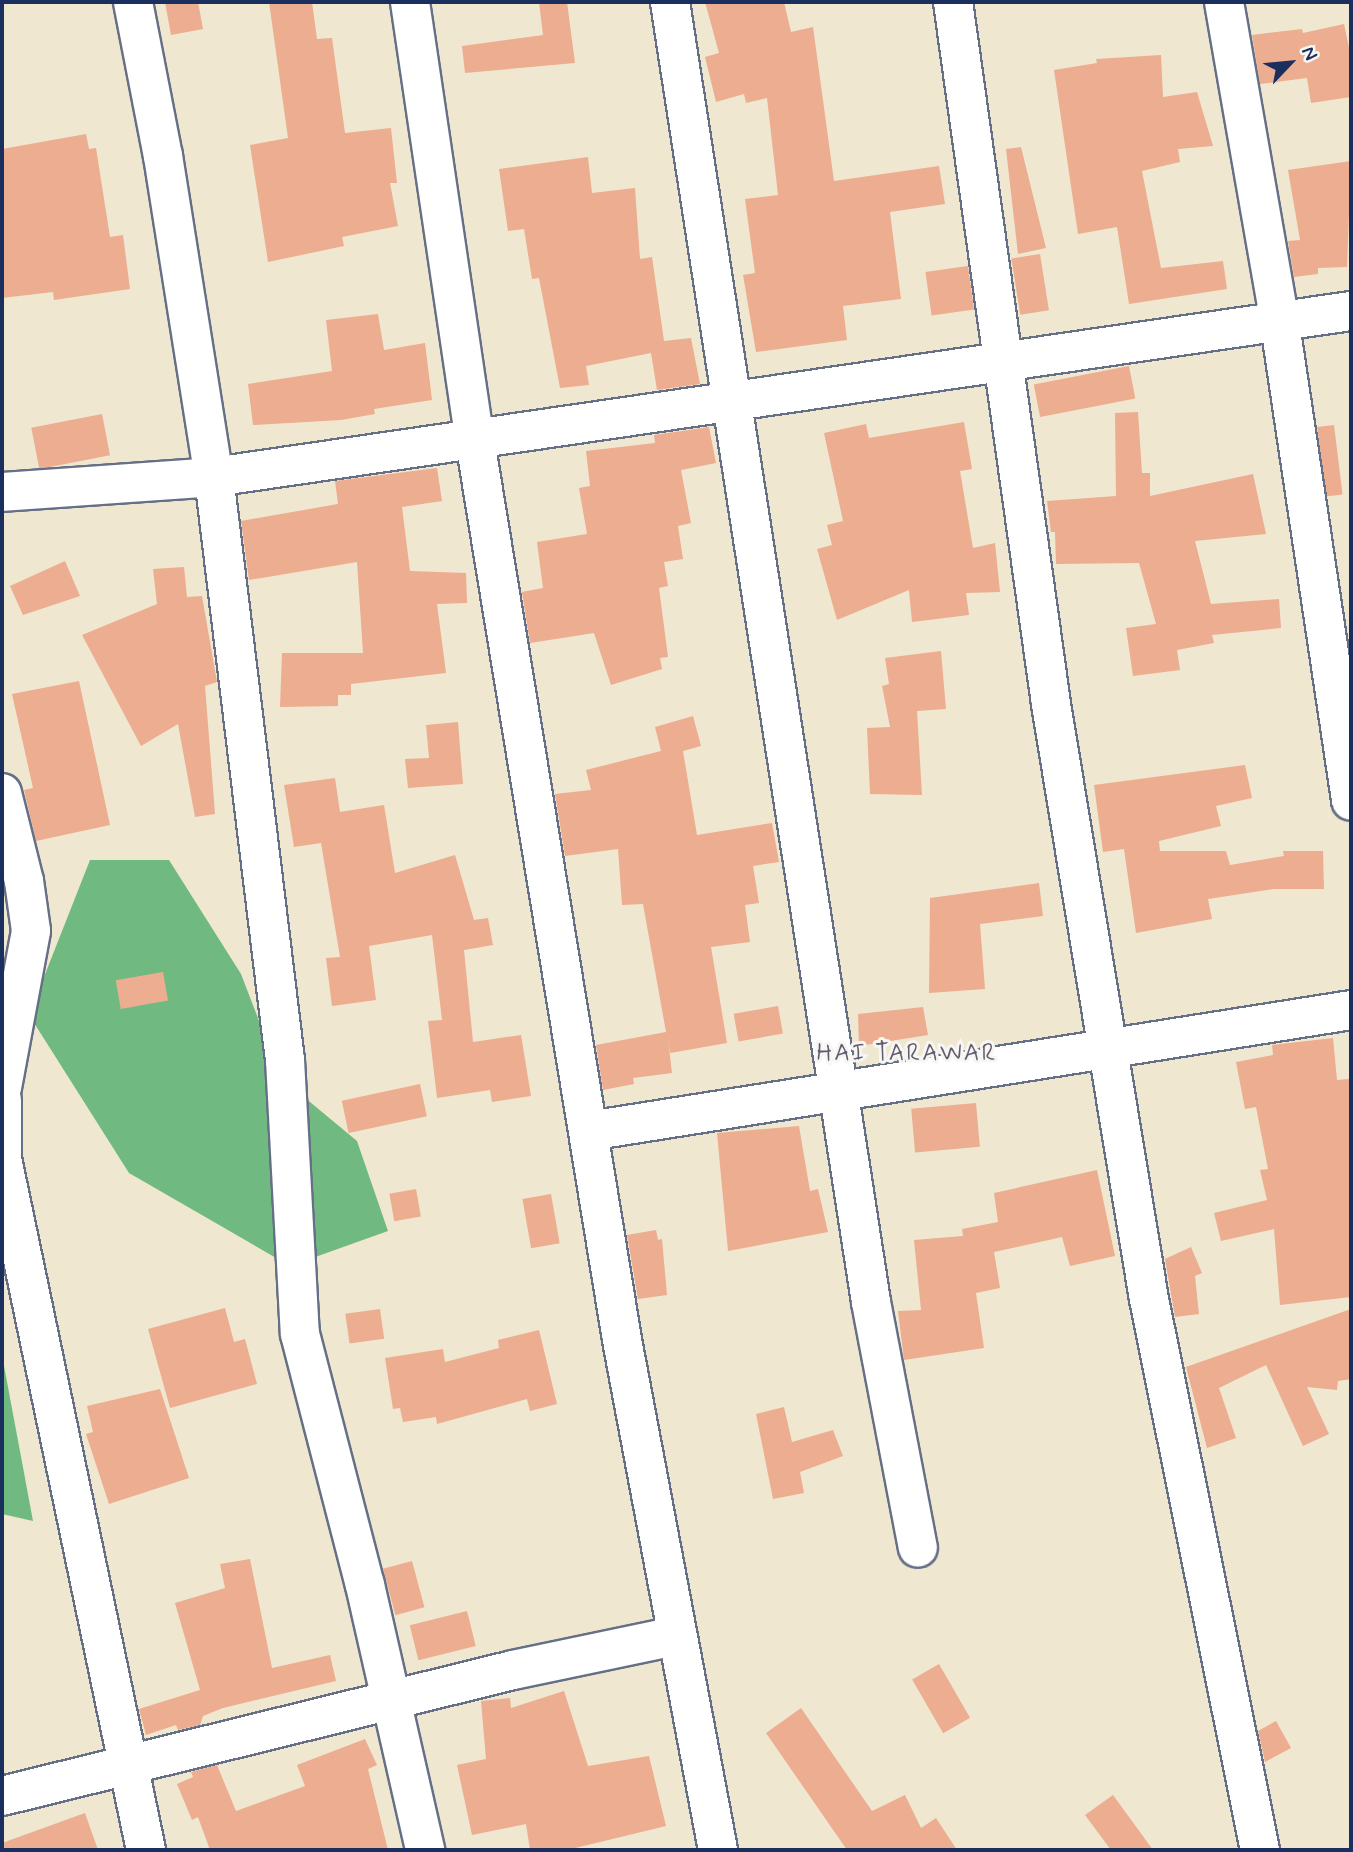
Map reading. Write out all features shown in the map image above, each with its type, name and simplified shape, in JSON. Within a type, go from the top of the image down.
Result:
[{"type":"street","points":[[133,2],[163,156],[214,477],[285,1060],[300,1334],[425,1850]]},
{"type":"street","points":[[410,2],[475,441],[589,1131],[676,1636],[718,1850]]},
{"type":"street","points":[[670,2],[839,1093],[892,1422],[918,1548]]},
{"type":"street","points":[[953,2],[1006,363],[1051,704],[1149,1299],[1260,1850]]},
{"type":"street","points":[[1224,2],[1279,318],[1351,801]]},
{"type":"street","points":[[2,492],[214,477],[1006,363],[1279,318],[1351,311]]},
{"type":"street","points":[[2,793],[24,881],[31,931],[2,1088]]},
{"type":"street","points":[[589,1131],[1110,1050],[1238,1025],[1351,1010]]},
{"type":"street","points":[[2,1100],[2,1159],[102,1624],[127,1766],[146,1850]]},
{"type":"street","points":[[2,1796],[676,1636]]},
{"type":"green space","points":[[90,860],[169,860],[241,974],[281,1078],[357,1141],[388,1231],[290,1266],[129,1173],[29,1015]]},
{"type":"green space","points":[[2,1355],[33,1521],[2,1514]]},
{"type":"building","points":[[165,2],[198,2],[203,29],[171,35]]},
{"type":"building","points":[[269,2],[312,2],[317,39],[332,38],[345,133],[391,128],[397,183],[390,183],[398,226],[342,237],[344,246],[268,262],[250,145],[288,138]]},
{"type":"building","points":[[539,2],[567,2],[575,63],[465,73],[462,46],[543,35]]},
{"type":"building","points":[[705,2],[784,2],[791,32],[813,27],[834,181],[939,166],[945,204],[890,212],[901,299],[843,306],[847,340],[756,352],[743,275],[755,273],[745,199],[778,195],[767,98],[746,103],[744,94],[716,102],[705,57],[719,53]]},
{"type":"building","points":[[1344,24],[1351,57],[1351,97],[1311,103],[1307,78],[1260,84],[1252,35],[1302,29],[1303,33]]},
{"type":"building","points":[[1161,55],[1163,97],[1197,92],[1213,146],[1178,149],[1180,162],[1142,171],[1161,268],[1223,261],[1227,289],[1129,304],[1117,227],[1078,234],[1054,70],[1097,63],[1096,59]]},
{"type":"building","points":[[86,134],[89,149],[96,148],[110,237],[123,235],[130,289],[54,300],[53,292],[2,298],[2,149]]},
{"type":"building","points":[[1021,147],[1046,248],[1018,254],[1006,149]]},
{"type":"building","points":[[588,157],[592,193],[635,188],[640,259],[652,257],[664,341],[691,338],[700,384],[657,390],[651,353],[586,366],[589,385],[560,388],[539,278],[532,279],[524,229],[508,231],[499,169]]},
{"type":"building","points":[[1351,161],[1347,267],[1318,268],[1318,274],[1294,277],[1288,241],[1300,240],[1288,170]]},
{"type":"building","points":[[1040,254],[1049,310],[1020,315],[1011,259]]},
{"type":"building","points":[[968,266],[974,310],[932,316],[925,272]]},
{"type":"building","points":[[378,314],[384,350],[425,343],[432,400],[374,409],[375,414],[341,420],[253,425],[248,384],[332,371],[326,320]]},
{"type":"building","points":[[1129,366],[1135,398],[1040,417],[1034,385]]},
{"type":"building","points":[[1138,412],[1142,473],[1150,473],[1150,496],[1253,474],[1266,534],[1195,541],[1211,604],[1279,599],[1281,628],[1212,635],[1214,643],[1177,650],[1180,670],[1133,676],[1126,628],[1156,624],[1139,563],[1056,564],[1055,532],[1051,532],[1047,501],[1116,496],[1115,413]]},
{"type":"building","points":[[102,414],[110,455],[39,469],[31,428]]},
{"type":"building","points":[[964,422],[972,469],[960,471],[973,548],[995,543],[1000,592],[966,593],[969,615],[912,622],[909,590],[837,620],[817,549],[832,545],[827,525],[843,521],[824,433],[866,424],[869,438]]},
{"type":"building","points":[[1334,425],[1343,494],[1326,497],[1317,427]]},
{"type":"building","points":[[709,427],[716,463],[681,470],[691,523],[678,526],[683,559],[664,562],[668,586],[659,588],[668,657],[660,658],[662,669],[611,685],[594,633],[530,643],[522,592],[543,588],[537,542],[587,534],[579,488],[590,486],[586,451],[655,443],[654,435]]},
{"type":"building","points":[[437,468],[442,501],[402,507],[410,571],[466,573],[467,603],[437,604],[446,673],[351,684],[351,695],[338,695],[338,706],[280,707],[282,653],[363,653],[357,562],[249,580],[241,521],[338,504],[335,481]]},
{"type":"building","points":[[65,561],[80,596],[23,615],[10,586]]},
{"type":"building","points":[[184,567],[187,597],[202,596],[217,682],[205,686],[215,814],[195,817],[178,724],[141,746],[82,635],[157,604],[153,569]]},
{"type":"building","points":[[941,651],[946,709],[917,711],[922,795],[870,794],[867,728],[890,727],[882,686],[889,684],[885,658]]},
{"type":"building","points":[[79,681],[110,825],[36,841],[24,790],[33,788],[12,694]]},
{"type":"building","points":[[693,716],[701,746],[683,751],[697,835],[772,823],[779,862],[753,866],[759,903],[745,905],[750,942],[711,947],[727,1043],[670,1053],[668,1040],[672,1073],[633,1078],[634,1084],[603,1090],[596,1045],[666,1032],[643,904],[622,905],[618,849],[565,856],[555,794],[591,790],[586,770],[661,751],[655,727]]},
{"type":"building","points":[[458,722],[463,784],[408,788],[405,759],[429,758],[426,725]]},
{"type":"building","points":[[1245,765],[1252,798],[1216,806],[1221,826],[1159,841],[1160,851],[1226,851],[1230,865],[1284,856],[1283,851],[1323,851],[1324,889],[1273,889],[1208,899],[1212,919],[1136,933],[1124,849],[1103,852],[1094,785]]},
{"type":"building","points":[[335,778],[340,812],[384,805],[395,873],[455,855],[474,920],[488,918],[493,945],[464,950],[473,1042],[521,1035],[531,1096],[492,1102],[490,1090],[437,1098],[428,1021],[442,1020],[432,935],[369,946],[376,1000],[332,1006],[326,958],[340,957],[321,843],[294,847],[284,785]]},
{"type":"building","points":[[1039,883],[1043,916],[980,924],[985,989],[929,993],[930,898]]},
{"type":"building","points":[[163,972],[168,1001],[121,1009],[116,980]]},
{"type":"building","points":[[778,1006],[783,1034],[739,1041],[734,1014]]},
{"type":"building","points":[[923,1007],[928,1035],[859,1046],[858,1014]]},
{"type":"building","points":[[1333,1038],[1337,1080],[1349,1079],[1351,1297],[1280,1305],[1274,1229],[1221,1241],[1214,1213],[1267,1200],[1260,1170],[1268,1169],[1256,1107],[1245,1109],[1236,1062],[1273,1055],[1272,1045]]},
{"type":"building","points":[[420,1084],[427,1116],[349,1133],[342,1101]]},
{"type":"building","points":[[976,1103],[980,1147],[915,1152],[911,1109]]},
{"type":"building","points":[[799,1126],[810,1191],[818,1189],[828,1232],[728,1251],[717,1133]]},
{"type":"building","points":[[1097,1170],[1115,1256],[1070,1266],[1062,1237],[994,1252],[1000,1288],[976,1293],[984,1348],[904,1360],[898,1311],[921,1310],[914,1240],[963,1236],[962,1229],[998,1222],[994,1193]]},
{"type":"building","points":[[416,1189],[421,1217],[394,1221],[389,1194]]},
{"type":"building","points":[[551,1194],[560,1243],[531,1248],[522,1199]]},
{"type":"building","points":[[656,1230],[658,1240],[662,1239],[667,1295],[638,1299],[627,1235]]},
{"type":"building","points":[[1191,1247],[1202,1273],[1195,1276],[1199,1314],[1175,1317],[1165,1259]]},
{"type":"building","points":[[225,1308],[234,1342],[245,1339],[257,1384],[170,1408],[148,1329]]},
{"type":"building","points":[[380,1309],[384,1339],[350,1344],[345,1314]]},
{"type":"building","points":[[1351,1309],[1351,1379],[1338,1381],[1337,1390],[1307,1387],[1329,1434],[1303,1446],[1266,1365],[1219,1388],[1236,1438],[1207,1448],[1186,1367]]},
{"type":"building","points":[[539,1330],[557,1404],[530,1411],[527,1399],[437,1424],[436,1417],[403,1422],[400,1408],[393,1409],[385,1358],[443,1349],[445,1362],[499,1348],[498,1340]]},
{"type":"building","points":[[160,1389],[189,1478],[109,1504],[86,1434],[93,1432],[87,1406]]},
{"type":"building","points":[[784,1407],[792,1442],[833,1430],[843,1456],[800,1472],[804,1493],[773,1499],[756,1414]]},
{"type":"building","points":[[250,1559],[272,1668],[330,1655],[336,1681],[223,1708],[203,1716],[200,1725],[178,1730],[176,1725],[146,1735],[139,1709],[200,1690],[175,1603],[225,1588],[220,1564]]},
{"type":"building","points":[[412,1561],[424,1607],[395,1615],[383,1569]]},
{"type":"building","points":[[467,1611],[476,1646],[418,1660],[410,1625]]},
{"type":"building","points":[[939,1664],[970,1718],[943,1733],[912,1680]]},
{"type":"building","points":[[564,1691],[588,1766],[649,1756],[666,1826],[567,1850],[530,1850],[526,1824],[472,1835],[457,1765],[486,1759],[481,1701],[510,1698],[511,1708]]},
{"type":"building","points":[[801,1708],[872,1811],[905,1795],[921,1828],[936,1818],[957,1850],[847,1850],[766,1733]]},
{"type":"building","points":[[1276,1721],[1291,1748],[1265,1762],[1258,1731]]},
{"type":"building","points":[[365,1739],[377,1765],[368,1769],[388,1850],[210,1850],[198,1817],[192,1820],[177,1784],[193,1777],[191,1772],[217,1765],[236,1811],[305,1786],[297,1765]]},
{"type":"building","points":[[1113,1795],[1153,1850],[1111,1850],[1085,1815]]},
{"type":"building","points":[[85,1813],[98,1850],[2,1850],[2,1843]]},
{"type":"district","name":"HAI TARAWAR","points":[[907,1054]]}]
